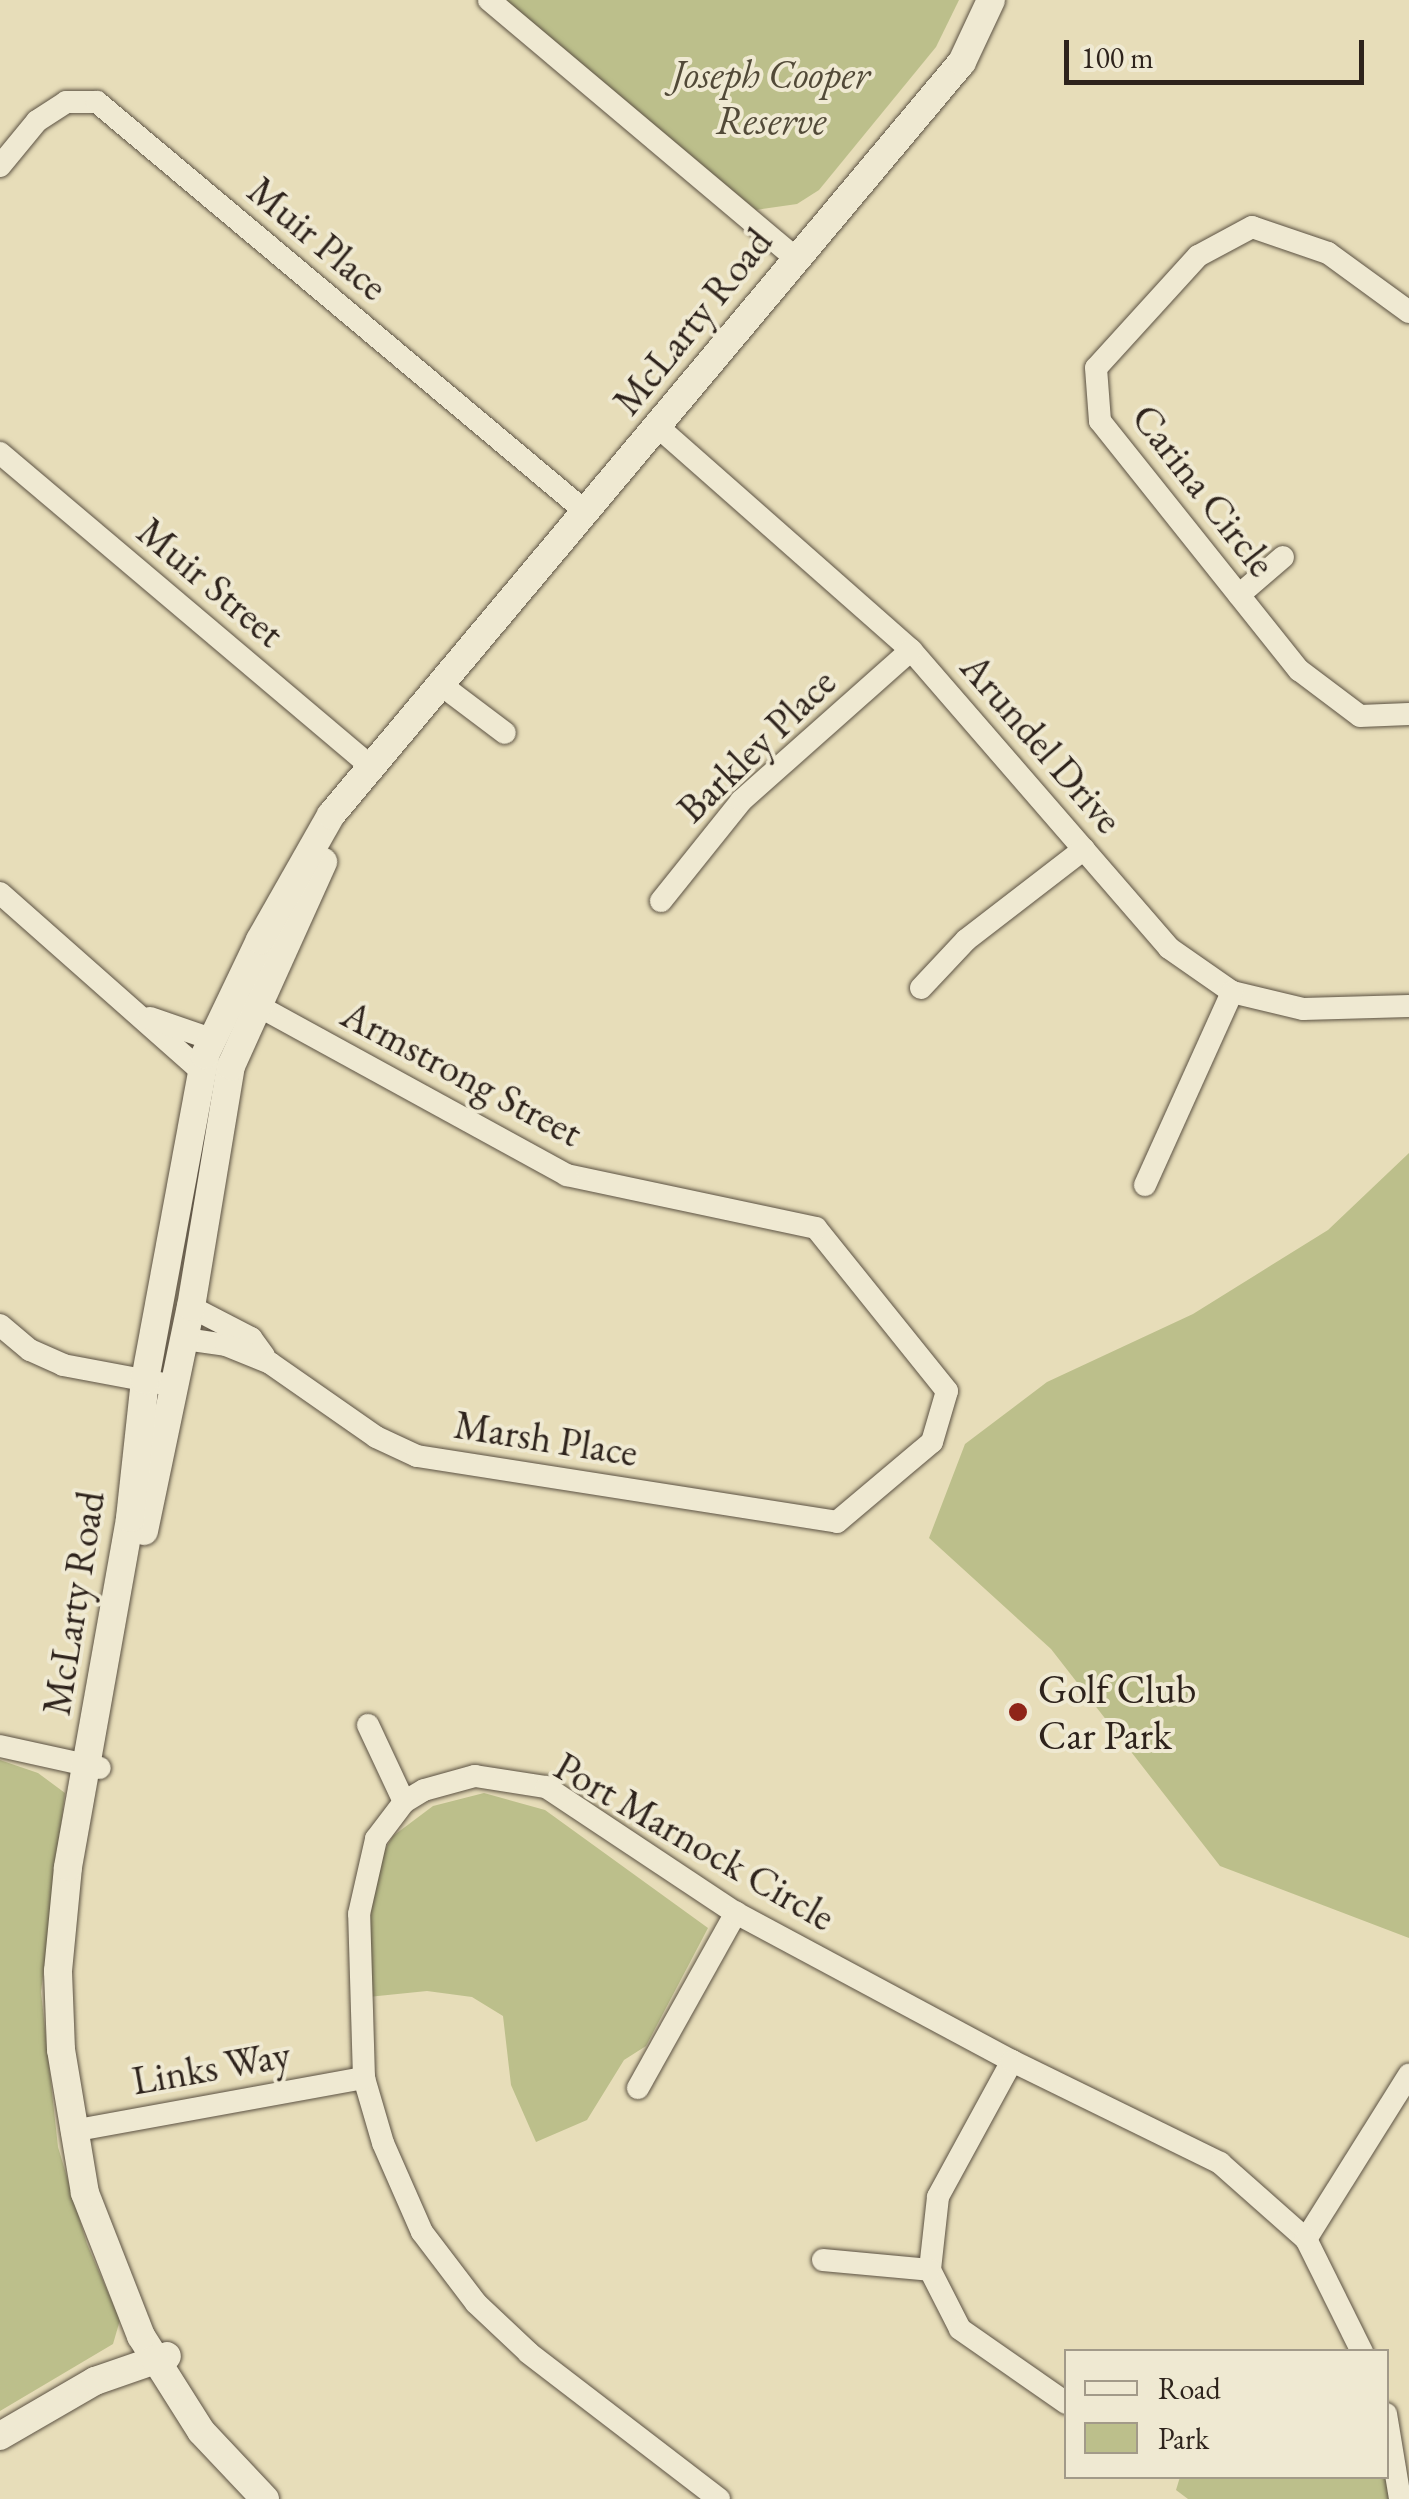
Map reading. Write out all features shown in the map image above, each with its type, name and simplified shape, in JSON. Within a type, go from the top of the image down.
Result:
[{"type":"street","points":[[489,0],[795,258]]},
{"type":"street","name":"McLarty Road","points":[[94,1767],[130,1518],[145,1380],[212,1058],[331,815],[962,62],[991,0]]},
{"type":"street","name":"Muir Place","points":[[0,166],[37,121],[66,102],[97,102],[586,512]]},
{"type":"street","name":"Carina Circle","points":[[1409,312],[1328,253],[1252,227],[1198,256],[1096,368],[1100,421],[1299,670],[1360,716],[1409,714]]},
{"type":"street","name":"Arundel Drive","points":[[657,426],[910,650],[1169,948],[1232,992],[1303,1010],[1409,1006]]},
{"type":"street","name":"Muir Street","points":[[0,453],[373,768]]},
{"type":"street","points":[[1239,596],[1284,557]]},
{"type":"street","name":"Barkley Place","points":[[660,901],[740,801],[910,650]]},
{"type":"street","points":[[440,684],[505,733]]},
{"type":"street","points":[[920,988],[966,940],[1084,849]]},
{"type":"street","points":[[0,893],[147,1017],[212,1058]]},
{"type":"street","points":[[1145,1185],[1232,992]]},
{"type":"street","name":"Armstrong Street","points":[[244,999],[568,1175],[816,1228],[947,1391],[932,1442],[837,1522]]},
{"type":"street","points":[[147,1017],[212,1058]]},
{"type":"street","name":"McLarty Road","points":[[212,1058],[188,1323],[94,1767],[68,1867],[58,1972],[79,2130],[103,2251],[162,2359],[230,2460],[265,2499]]},
{"type":"street","name":"Marsh Place","points":[[156,1315],[250,1338],[270,1362],[376,1437],[418,1456],[837,1522]]},
{"type":"street","points":[[0,1325],[30,1350],[63,1364],[175,1386]]},
{"type":"street","points":[[368,1725],[404,1802],[376,1839],[359,1914],[364,2078],[383,2142],[422,2232],[476,2303],[529,2353],[719,2499]]},
{"type":"street","points":[[0,1746],[94,1767]]},
{"type":"street","name":"Port Marnock Circle","points":[[404,1802],[475,1776],[546,1787],[736,1913],[1012,2061],[1220,2163],[1306,2240],[1360,2349]]},
{"type":"street","points":[[638,2088],[736,1913]]},
{"type":"street","points":[[1012,2061],[938,2197],[930,2270],[960,2329],[1064,2401]]},
{"type":"street","points":[[1306,2240],[1409,2074]]},
{"type":"street","name":"Links Way","points":[[79,2130],[364,2078]]},
{"type":"street","points":[[824,2260],[930,2270]]},
{"type":"street","points":[[95,2381],[147,2332]]},
{"type":"street","points":[[0,2436],[95,2381],[162,2359]]},
{"type":"street","points":[[1395,2419],[1400,2499]]},
{"type":"green space","name":"Joseph Cooper Reserve","points":[[506,0],[959,0],[936,47],[819,190],[797,204],[756,210]]},
{"type":"green space","points":[[1409,1153],[1409,1938],[1220,1866],[1051,1649],[929,1538],[965,1444],[1047,1382],[1193,1314],[1328,1230]]},
{"type":"green space","points":[[0,1760],[38,1773],[65,1793],[41,1992],[58,2147],[87,2244],[120,2320],[113,2344],[0,2411]]},
{"type":"green space","points":[[484,1793],[545,1810],[708,1928],[646,2046],[624,2060],[587,2120],[536,2142],[511,2085],[503,2016],[472,1997],[427,1991],[368,1997],[364,1981],[376,1864],[393,1836],[433,1806]]},
{"type":"green space","points":[[1179,2479],[1387,2479],[1397,2499],[1188,2499],[1176,2490]]},
{"type":"place","name":"Golf Club Car Park","points":[[1018,1712]]}]
